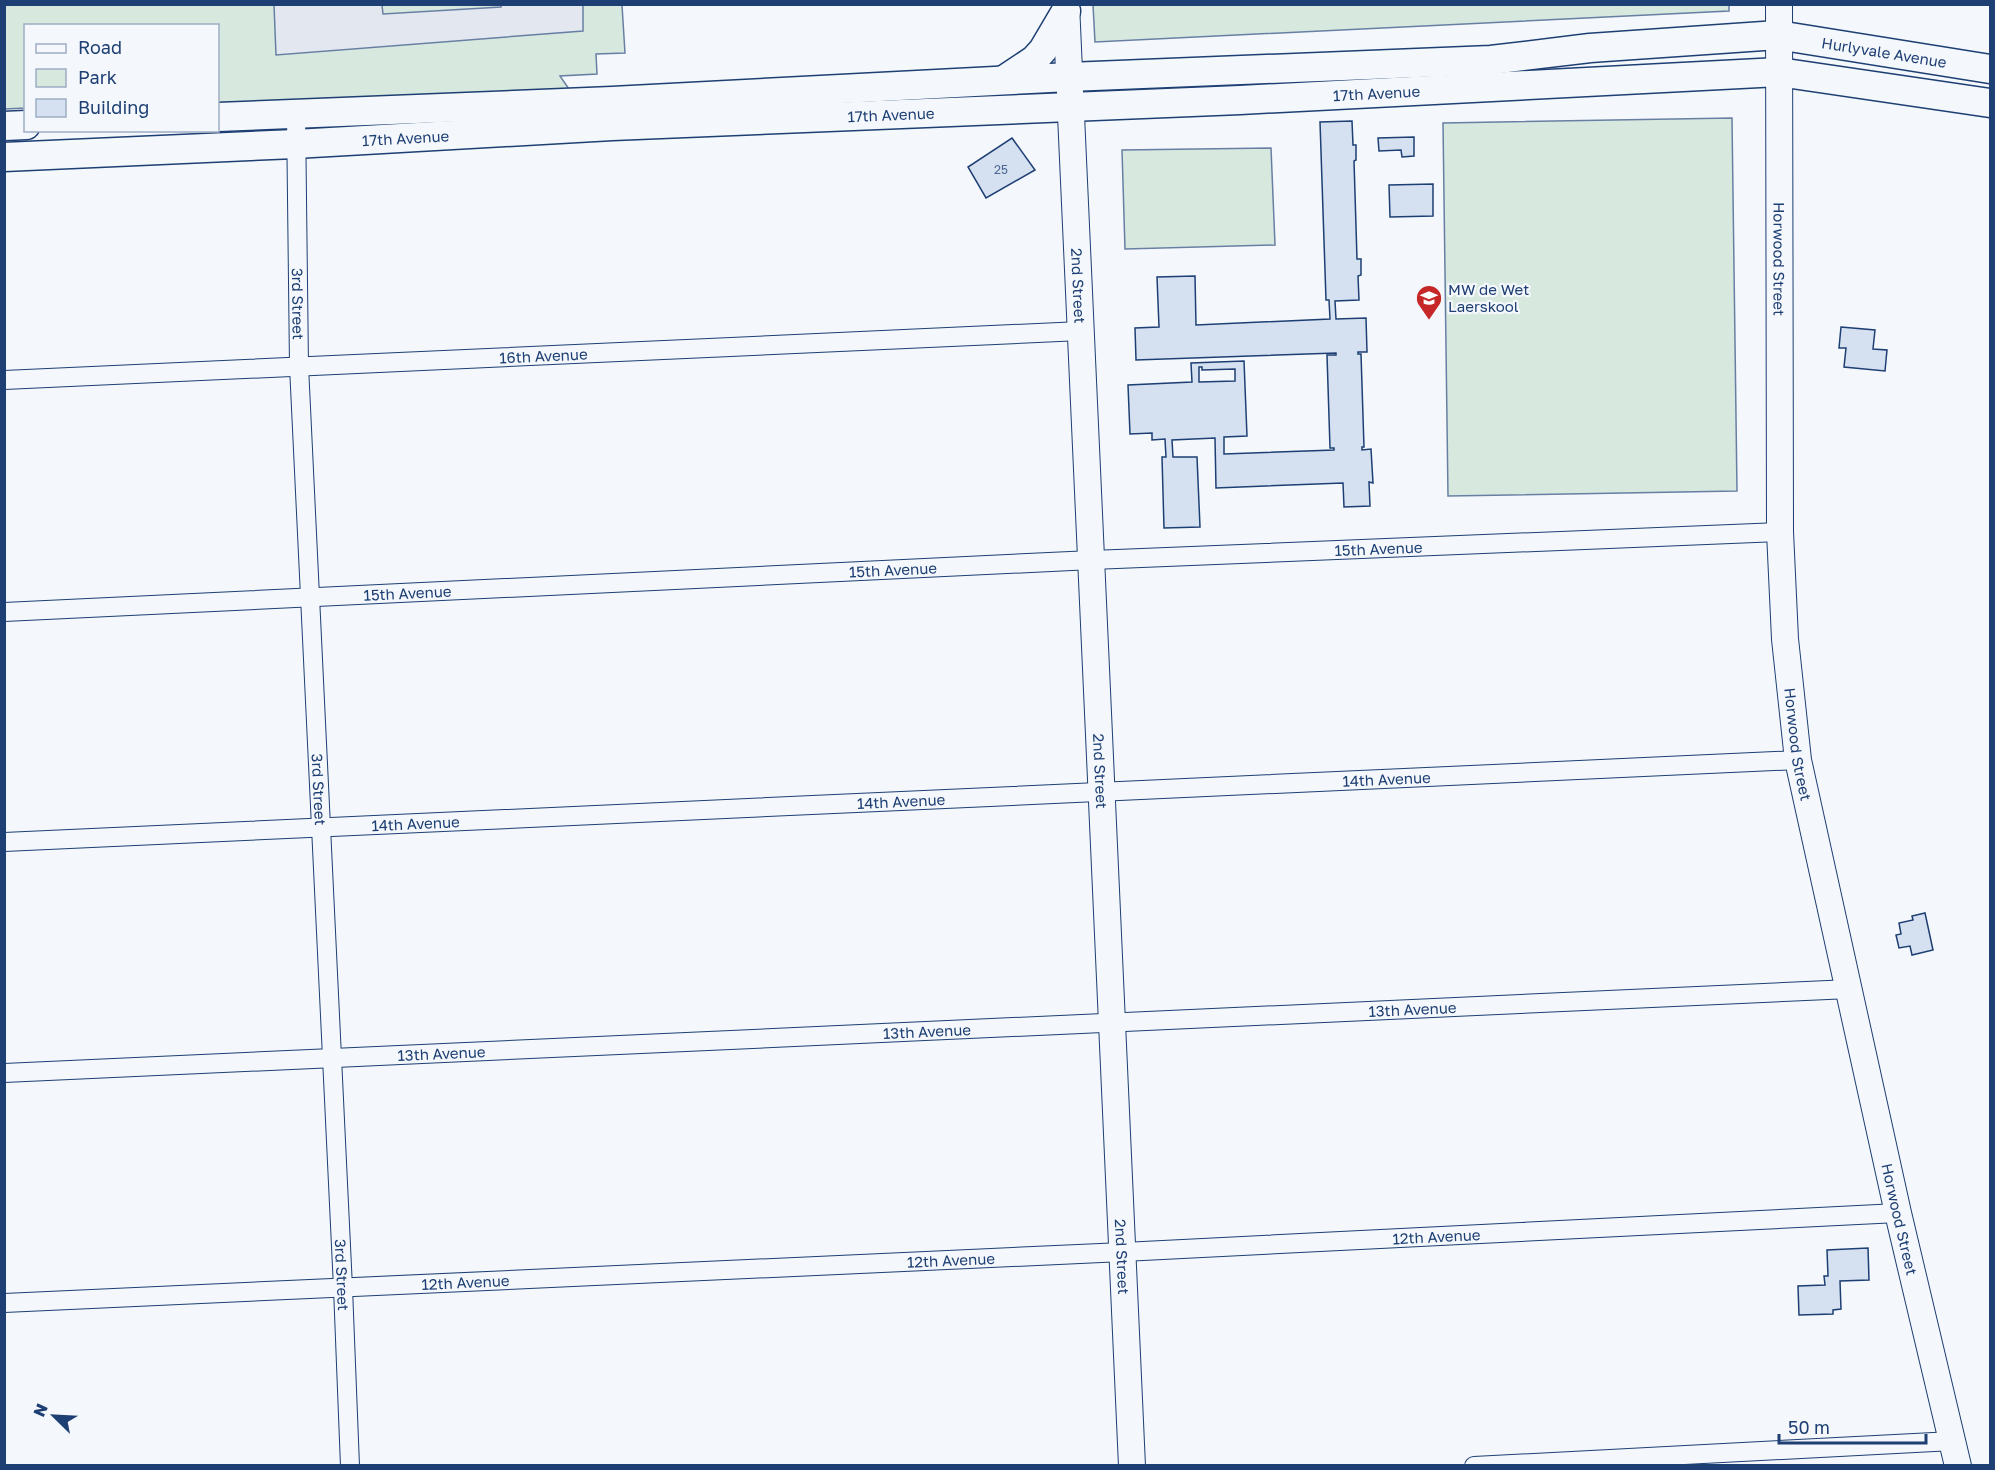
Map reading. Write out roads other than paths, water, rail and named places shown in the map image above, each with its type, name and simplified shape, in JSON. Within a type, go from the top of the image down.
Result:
[{"type":"main road","name":"Horwood Street","points":[[1779,4],[1780,532],[1785,639],[1798,760],[1898,1213],[1956,1453]]},
{"type":"main road","name":"2nd Street","points":[[1066,8],[1132,1466]]},
{"type":"main road","points":[[1004,81],[1034,60],[1043,50],[1066,8]]},
{"type":"main road","name":"Hurlyvale Avenue","points":[[1778,35],[1990,69]]},
{"type":"main road","name":"17th Avenue","points":[[219,117],[612,101],[1069,77],[1491,60],[1590,48],[1778,35]]},
{"type":"main road","name":"17th Avenue","points":[[4,157],[295,144],[624,125],[1240,100],[1779,72]]},
{"type":"main road","points":[[1779,72],[1990,104]]},
{"type":"main road","points":[[4,126],[24,126]]},
{"type":"street","name":"3rd Street","points":[[296,114],[298,366],[350,1466]]},
{"type":"street","name":"16th Avenue","points":[[4,380],[1081,331]]},
{"type":"street","name":"15th Avenue","points":[[4,612],[1092,560],[1780,532]]},
{"type":"street","name":"14th Avenue","points":[[4,842],[1798,760]]},
{"type":"street","name":"13th Avenue","points":[[4,1073],[1850,989]]},
{"type":"street","name":"12th Avenue","points":[[4,1303],[1123,1252],[1898,1213]]},
{"type":"street","points":[[1474,1466],[1956,1453]]},
{"type":"place","name":"MW de Wet Laerskool","points":[[1429,321]]}]
